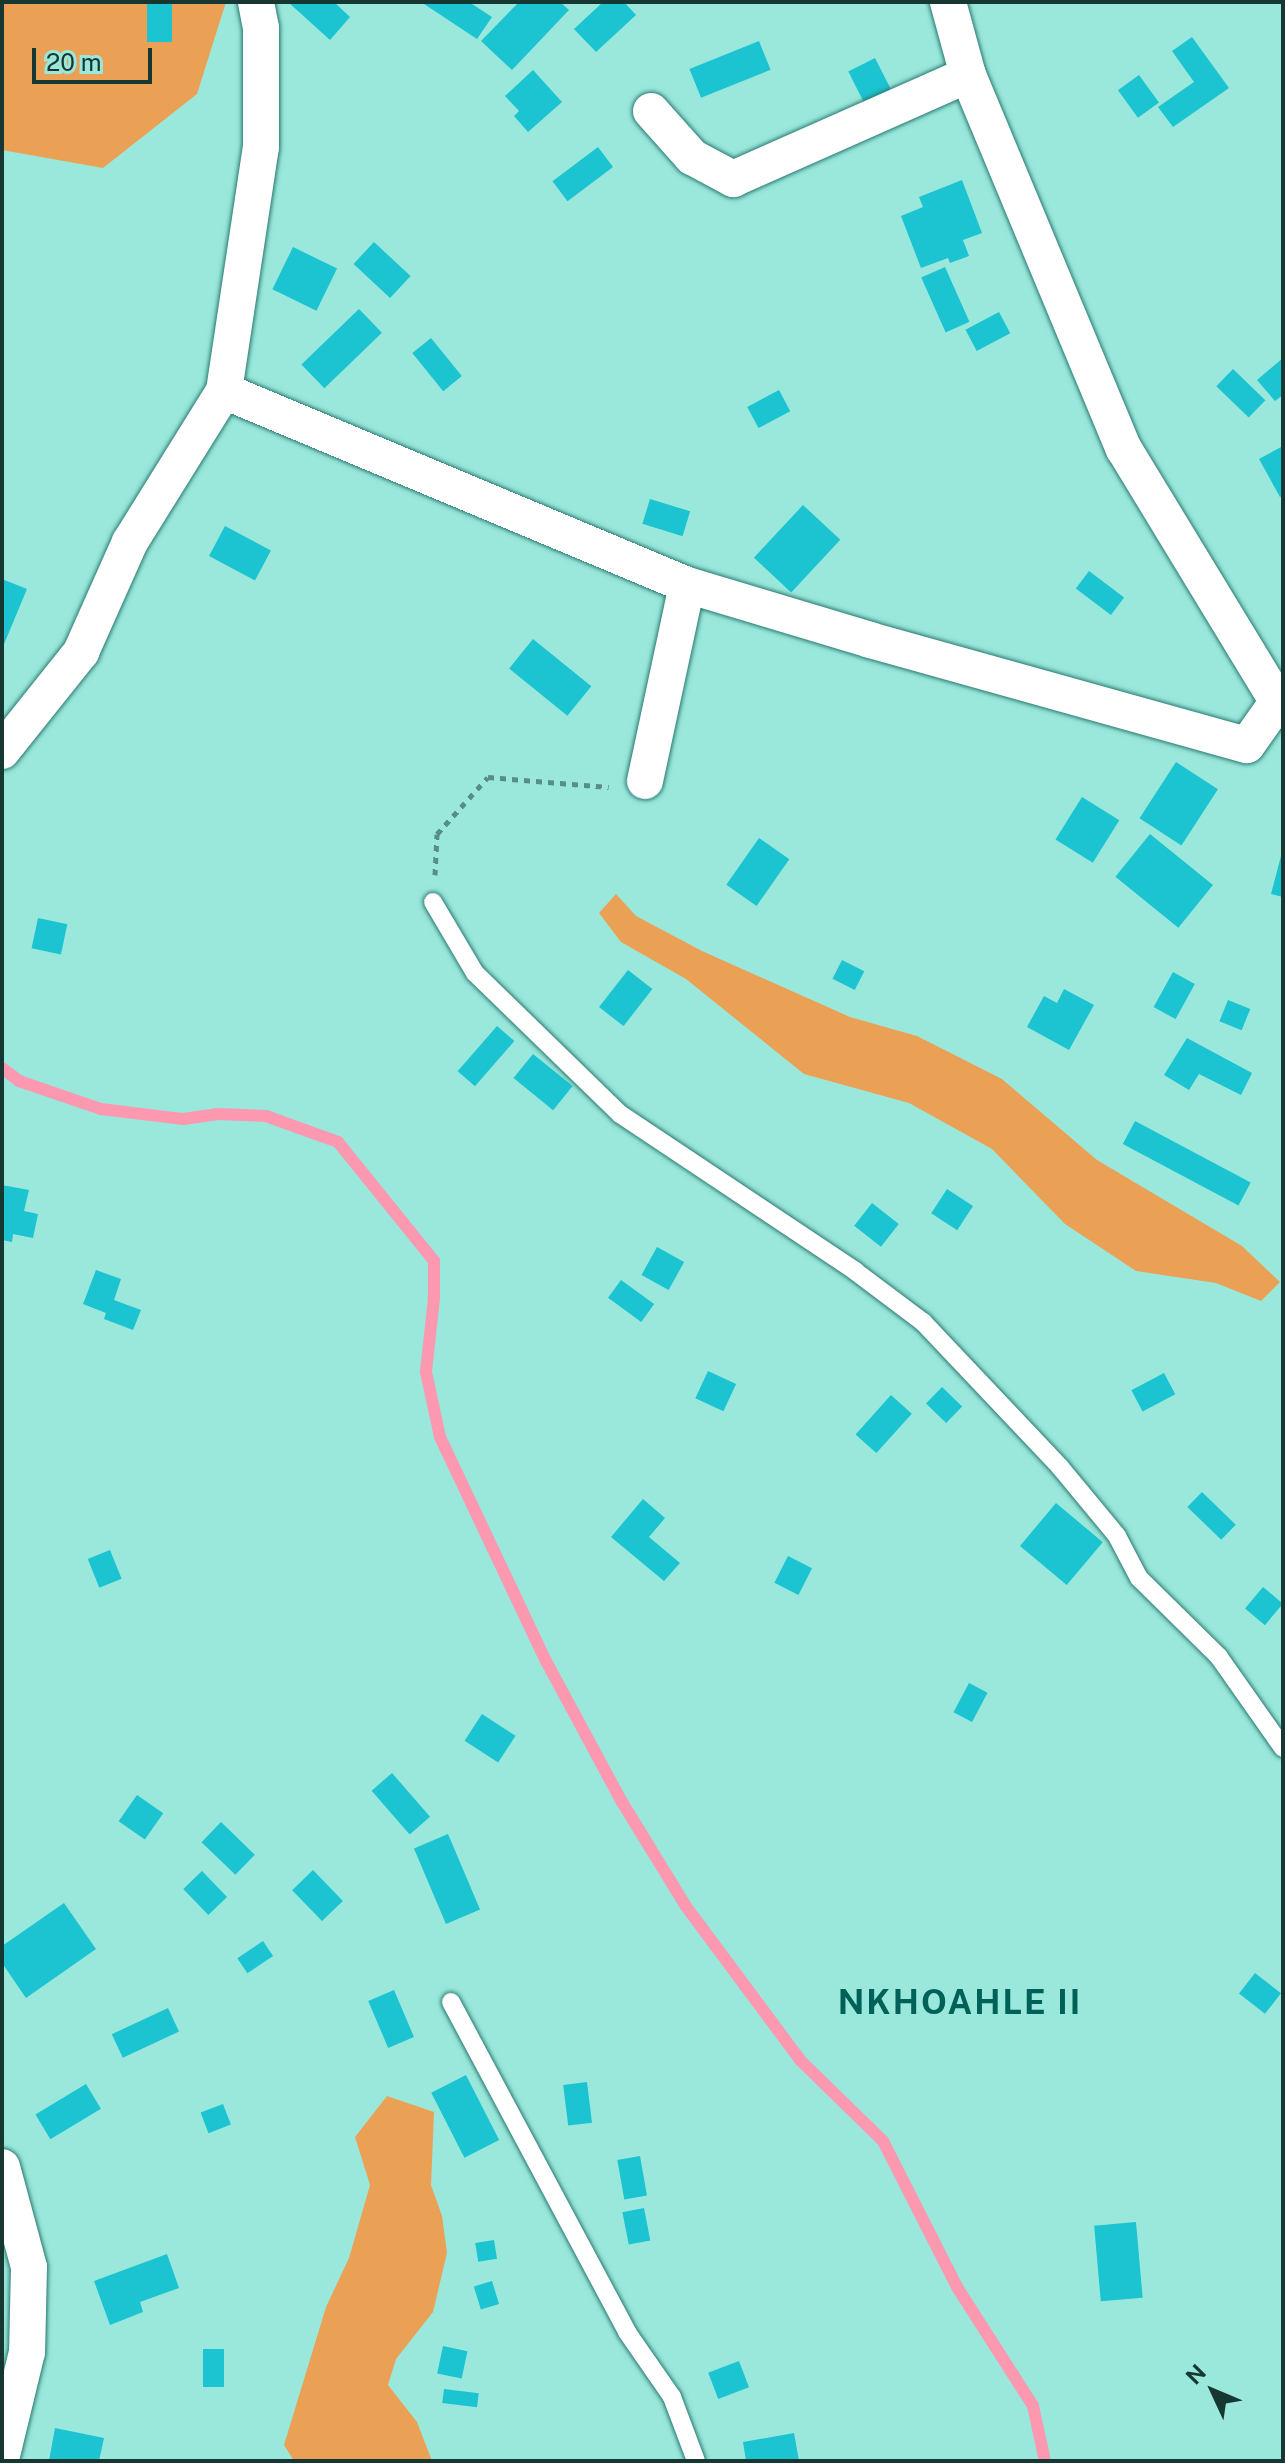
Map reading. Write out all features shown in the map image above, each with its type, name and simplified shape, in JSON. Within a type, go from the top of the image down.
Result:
[{"type":"street","points":[[2,751],[81,652],[130,542],[224,391],[261,147],[261,28],[256,2]]},
{"type":"street","points":[[224,391],[687,585],[870,640],[1247,745],[1280,707],[1124,449],[968,75],[948,2]]},
{"type":"street","points":[[651,111],[692,157],[733,179],[968,75]]},
{"type":"street","points":[[645,781],[687,585]]},
{"type":"street","points":[[2,2167],[29,2267],[27,2352],[2,2455]]},
{"type":"lane","points":[[433,902],[475,973],[620,1114],[855,1271],[923,1322],[1060,1467],[1117,1536],[1139,1578],[1219,1657],[1283,1748]]},
{"type":"lane","points":[[451,2002],[627,2332],[672,2397],[696,2461]]},
{"type":"path","points":[[433,902],[437,834],[488,777],[600,788],[645,781]]},
{"type":"shaded area","points":[[2,2],[226,2],[197,94],[103,168],[2,150]]},
{"type":"shaded area","points":[[616,894],[636,916],[702,951],[850,1017],[917,1036],[1002,1079],[1097,1160],[1242,1246],[1280,1282],[1261,1301],[1216,1283],[1136,1271],[1065,1224],[992,1149],[909,1103],[804,1074],[686,979],[621,942],[599,913]]},
{"type":"shaded area","points":[[387,2096],[434,2112],[431,2185],[442,2216],[447,2253],[433,2312],[396,2359],[388,2385],[417,2422],[432,2461],[294,2461],[284,2445],[326,2307],[349,2258],[370,2185],[355,2137]]},
{"type":"building","points":[[147,2],[172,2],[172,42],[147,42]]},
{"type":"building","points":[[288,2],[334,2],[350,17],[330,40]]},
{"type":"building","points":[[421,2],[469,2],[492,17],[477,39]]},
{"type":"building","points":[[519,2],[560,2],[569,10],[512,70],[481,41]]},
{"type":"building","points":[[603,2],[624,2],[636,15],[596,52],[574,29]]},
{"type":"building","points":[[1192,37],[1229,88],[1173,127],[1158,107],[1194,82],[1172,51]]},
{"type":"building","points":[[759,41],[771,70],[701,98],[689,69]]},
{"type":"building","points":[[875,58],[894,95],[867,109],[848,72]]},
{"type":"building","points":[[533,70],[562,102],[528,132],[514,116],[519,111],[505,96]]},
{"type":"building","points":[[1139,75],[1159,103],[1138,118],[1118,90]]},
{"type":"building","points":[[598,147],[613,167],[568,201],[552,181]]},
{"type":"building","points":[[962,180],[982,233],[963,240],[969,256],[950,263],[948,258],[921,268],[901,216],[923,207],[919,197]]},
{"type":"building","points":[[374,242],[411,276],[390,298],[354,264]]},
{"type":"building","points":[[293,247],[337,268],[316,311],[272,289]]},
{"type":"building","points":[[945,267],[969,322],[946,332],[921,278]]},
{"type":"building","points":[[359,309],[382,333],[324,388],[301,365]]},
{"type":"building","points":[[999,312],[1010,333],[977,351],[965,330]]},
{"type":"building","points":[[431,338],[462,376],[443,391],[412,353]]},
{"type":"building","points":[[1283,358],[1283,395],[1275,401],[1257,380]]},
{"type":"building","points":[[1233,369],[1265,400],[1249,418],[1216,386]]},
{"type":"building","points":[[779,390],[790,411],[758,428],[747,407]]},
{"type":"building","points":[[1283,446],[1283,496],[1280,497],[1259,459]]},
{"type":"building","points":[[650,499],[690,511],[683,536],[642,524]]},
{"type":"building","points":[[803,505],[840,540],[791,592],[754,558]]},
{"type":"building","points":[[225,526],[271,550],[255,580],[209,556]]},
{"type":"building","points":[[1089,571],[1124,597],[1111,615],[1076,589]]},
{"type":"building","points":[[2,579],[27,589],[2,649]]},
{"type":"building","points":[[533,639],[591,686],[567,716],[509,669]]},
{"type":"building","points":[[1176,762],[1218,789],[1181,845],[1140,818]]},
{"type":"building","points":[[1082,797],[1119,820],[1093,863],[1056,839]]},
{"type":"building","points":[[1150,834],[1213,885],[1178,928],[1115,877]]},
{"type":"building","points":[[759,838],[789,859],[757,906],[726,885]]},
{"type":"building","points":[[1283,852],[1283,897],[1271,894]]},
{"type":"building","points":[[38,918],[67,924],[61,955],[32,948]]},
{"type":"building","points":[[842,960],[864,971],[855,990],[832,979]]},
{"type":"building","points":[[628,970],[652,989],[623,1026],[599,1007]]},
{"type":"building","points":[[1173,972],[1195,984],[1175,1019],[1154,1007]]},
{"type":"building","points":[[1064,989],[1094,1005],[1069,1050],[1027,1027],[1044,996],[1057,1003]]},
{"type":"building","points":[[1228,1000],[1250,1009],[1242,1030],[1219,1021]]},
{"type":"building","points":[[497,1026],[514,1041],[475,1086],[458,1071]]},
{"type":"building","points":[[1187,1038],[1252,1073],[1241,1095],[1199,1074],[1189,1090],[1164,1075]]},
{"type":"building","points":[[533,1054],[573,1086],[553,1110],[513,1078]]},
{"type":"building","points":[[1135,1121],[1251,1183],[1238,1205],[1123,1144]]},
{"type":"building","points":[[2,1185],[29,1190],[24,1211],[38,1214],[33,1238],[13,1234],[12,1242],[2,1240]]},
{"type":"building","points":[[947,1189],[973,1206],[957,1230],[931,1213]]},
{"type":"building","points":[[872,1203],[899,1224],[881,1247],[854,1226]]},
{"type":"building","points":[[657,1247],[684,1262],[669,1290],[641,1275]]},
{"type":"building","points":[[96,1270],[121,1279],[114,1300],[141,1310],[133,1330],[104,1319],[106,1313],[83,1304]]},
{"type":"building","points":[[621,1280],[654,1304],[641,1322],[608,1298]]},
{"type":"building","points":[[708,1371],[736,1384],[723,1411],[695,1398]]},
{"type":"building","points":[[1164,1373],[1175,1394],[1143,1412],[1131,1390]]},
{"type":"building","points":[[942,1387],[962,1406],[946,1423],[926,1404]]},
{"type":"building","points":[[891,1395],[912,1414],[876,1453],[856,1434]]},
{"type":"building","points":[[1202,1492],[1236,1525],[1221,1540],[1187,1507]]},
{"type":"building","points":[[643,1499],[665,1518],[649,1537],[680,1563],[664,1581],[611,1537]]},
{"type":"building","points":[[1056,1503],[1103,1542],[1067,1585],[1020,1546]]},
{"type":"building","points":[[110,1550],[122,1579],[99,1588],[88,1559]]},
{"type":"building","points":[[788,1556],[812,1568],[798,1595],[774,1583]]},
{"type":"building","points":[[1263,1587],[1283,1604],[1265,1625],[1245,1608]]},
{"type":"building","points":[[969,1683],[988,1693],[972,1722],[954,1712]]},
{"type":"building","points":[[482,1714],[516,1736],[498,1763],[465,1741]]},
{"type":"building","points":[[392,1773],[430,1817],[410,1834],[372,1791]]},
{"type":"building","points":[[137,1795],[163,1813],[145,1840],[119,1821]]},
{"type":"building","points":[[221,1822],[255,1855],[235,1875],[202,1842]]},
{"type":"building","points":[[448,1834],[480,1909],[446,1924],[414,1848]]},
{"type":"building","points":[[313,1870],[343,1901],[322,1921],[292,1890]]},
{"type":"building","points":[[202,1871],[227,1897],[208,1915],[183,1889]]},
{"type":"building","points":[[64,1903],[96,1949],[26,1998],[2,1963],[2,1946]]},
{"type":"building","points":[[263,1941],[273,1956],[247,1973],[237,1958]]},
{"type":"building","points":[[1255,1973],[1281,1993],[1265,2014],[1239,1993]]},
{"type":"building","points":[[394,1990],[414,2037],[388,2048],[368,2001]]},
{"type":"building","points":[[168,2008],[179,2032],[123,2058],[112,2034]]},
{"type":"building","points":[[466,2075],[499,2140],[464,2158],[431,2093]]},
{"type":"building","points":[[587,2082],[592,2123],[568,2126],[563,2085]]},
{"type":"building","points":[[86,2084],[101,2109],[50,2139],[35,2114]]},
{"type":"building","points":[[223,2104],[231,2125],[208,2133],[201,2113]]},
{"type":"building","points":[[640,2156],[647,2195],[624,2199],[617,2160]]},
{"type":"building","points":[[644,2208],[650,2240],[629,2245],[622,2212]]},
{"type":"building","points":[[1136,2222],[1143,2298],[1101,2301],[1094,2226]]},
{"type":"building","points":[[494,2240],[497,2259],[478,2262],[475,2243]]},
{"type":"building","points":[[167,2254],[179,2288],[140,2302],[143,2312],[110,2325],[94,2281]]},
{"type":"building","points":[[492,2281],[499,2304],[481,2310],[474,2287]]},
{"type":"building","points":[[443,2346],[467,2351],[462,2379],[437,2373]]},
{"type":"building","points":[[203,2349],[224,2349],[224,2387],[203,2387]]},
{"type":"building","points":[[739,2361],[749,2387],[718,2399],[708,2373]]},
{"type":"building","points":[[444,2389],[479,2393],[477,2407],[442,2403]]},
{"type":"building","points":[[55,2428],[104,2438],[99,2461],[49,2461]]},
{"type":"building","points":[[794,2433],[799,2461],[746,2461],[743,2442]]},
{"type":"waterway","points":[[2,1068],[19,1081],[101,1109],[183,1119],[217,1114],[266,1116],[338,1142],[434,1261],[434,1298],[426,1372],[440,1437],[546,1661],[622,1802],[685,1905],[800,2060],[883,2141],[957,2287],[1033,2406],[1045,2461]]},
{"type":"district","name":"NKHOAHLE II","points":[[960,2003]]}]
